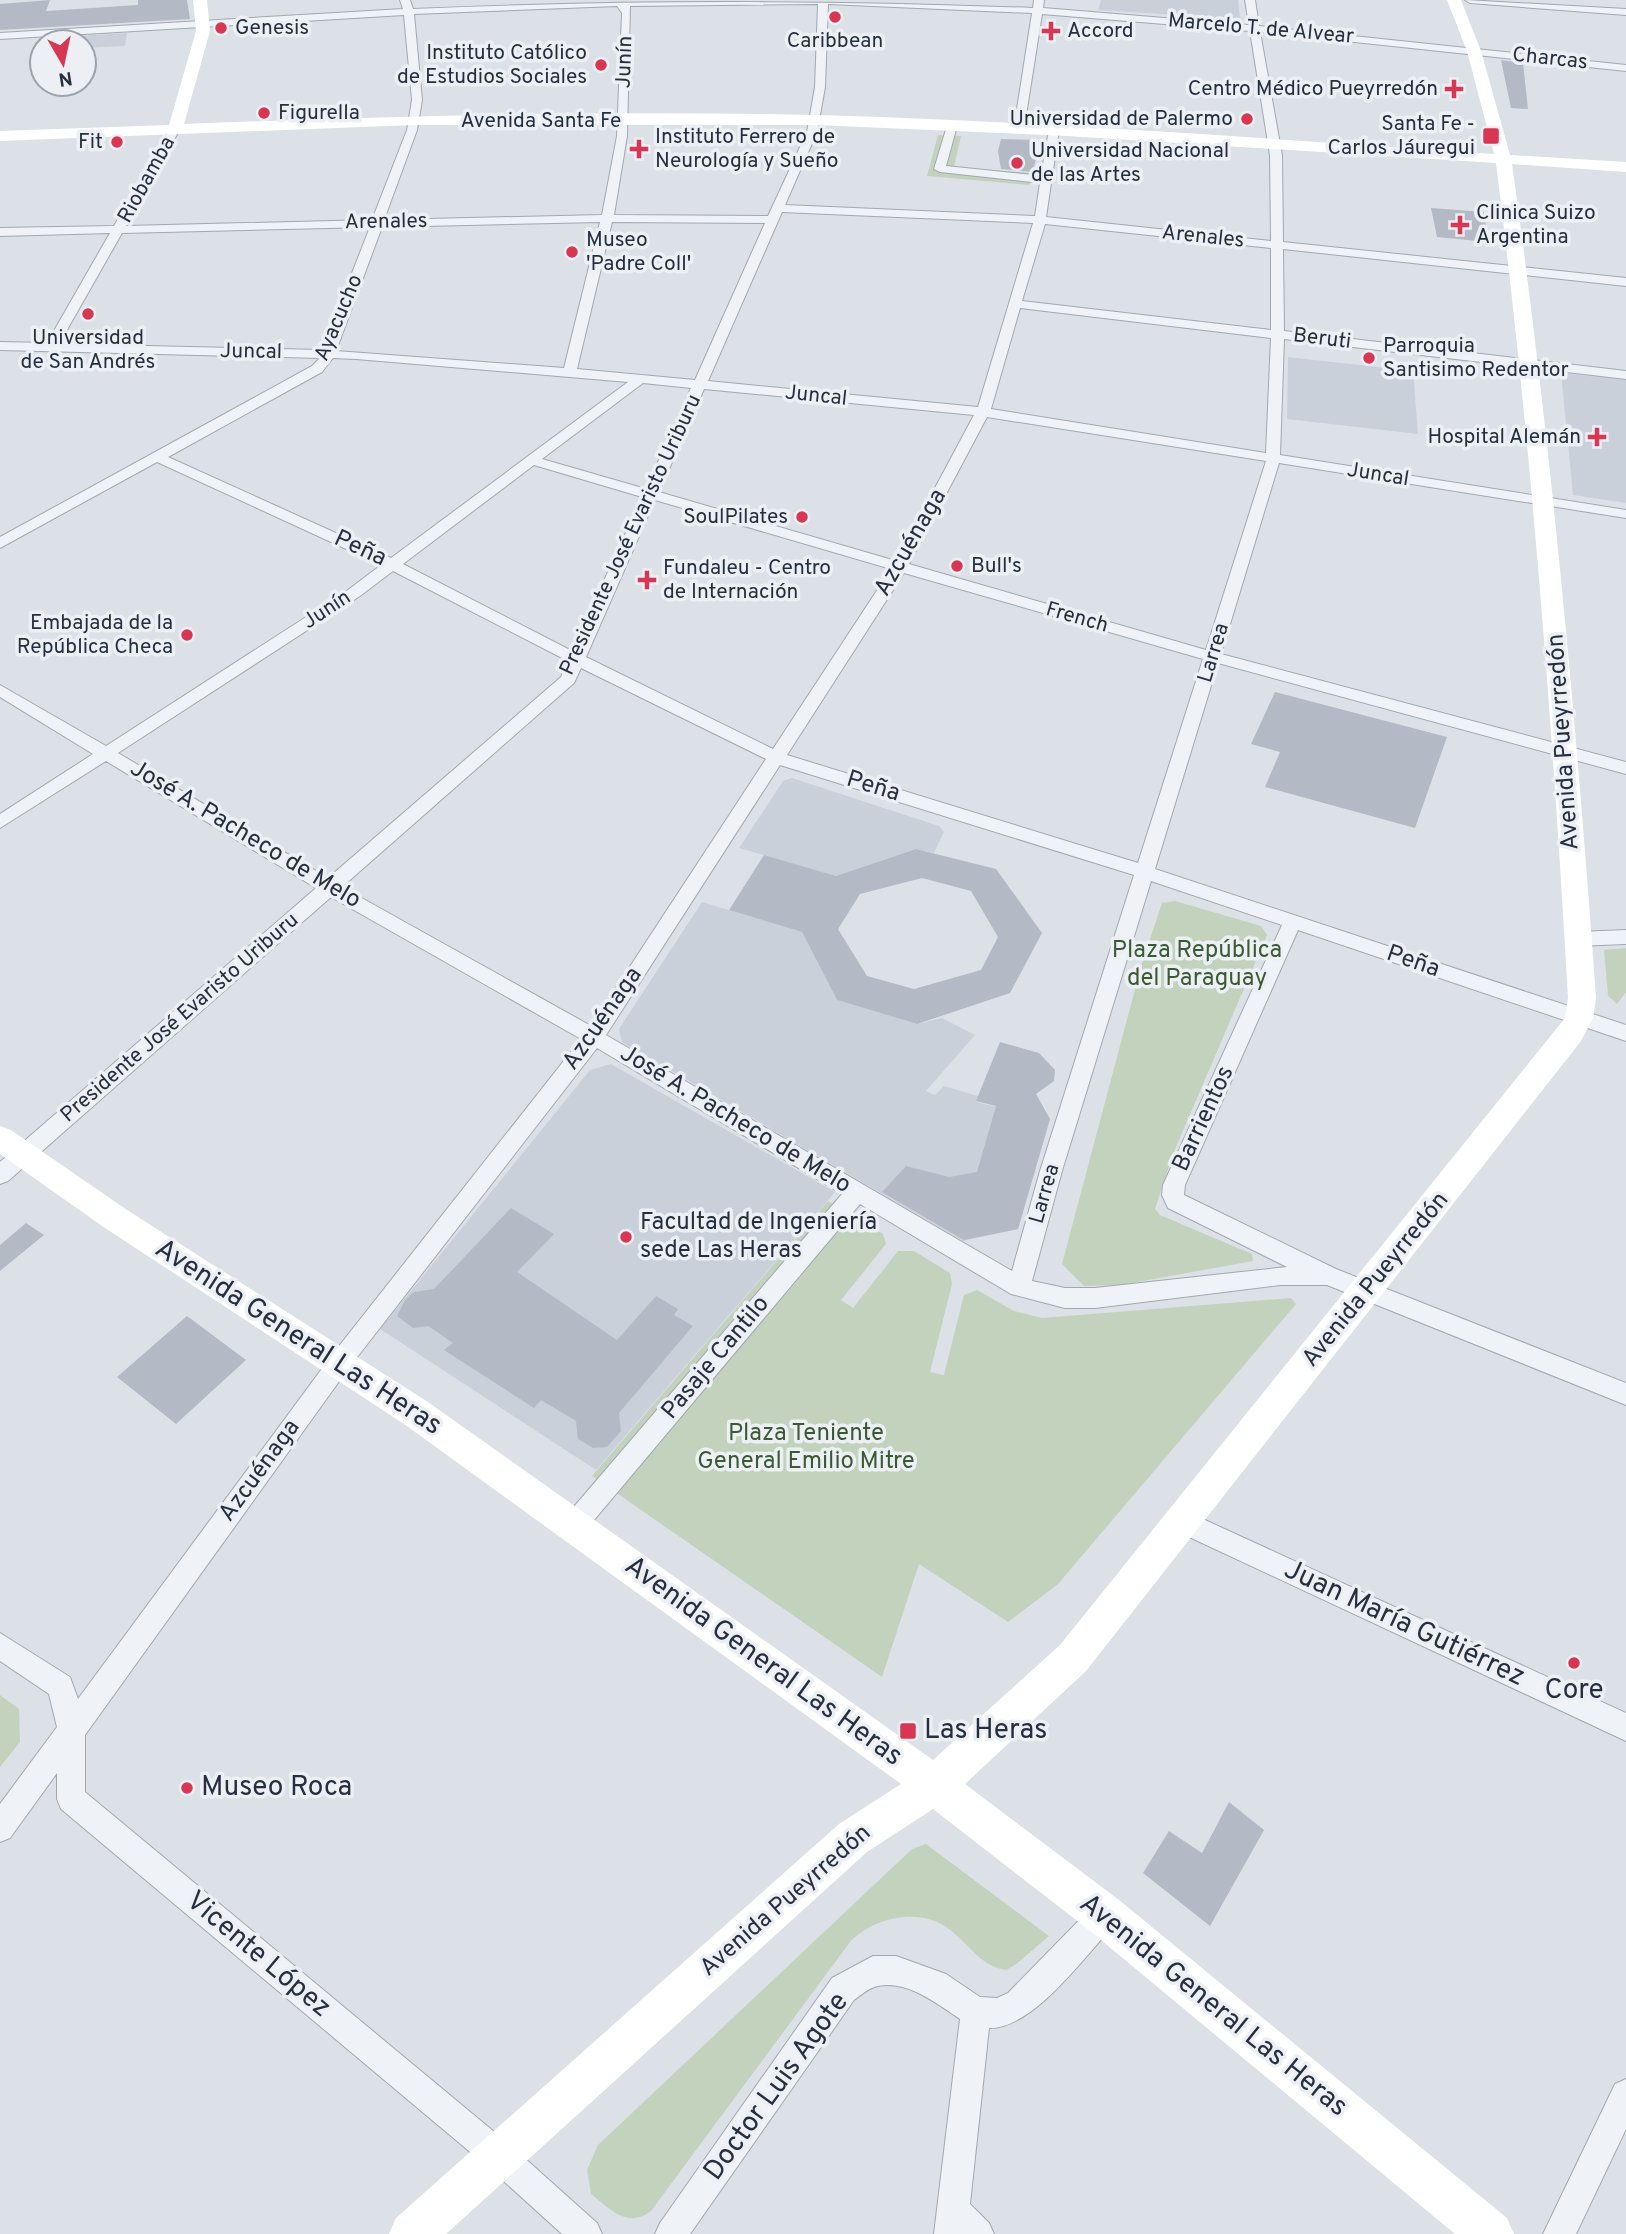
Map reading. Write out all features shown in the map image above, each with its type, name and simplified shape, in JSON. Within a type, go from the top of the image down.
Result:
[{"type":"main road","name":"Riobamba","points":[[175,129],[204,23],[200,0]]},
{"type":"main road","name":"Avenida Pueyrredón","points":[[412,2234],[853,1838],[932,1787],[1073,1658],[1571,1033],[1578,1018],[1582,998],[1576,939],[1567,753],[1531,365],[1503,159],[1474,51],[1454,0]]},
{"type":"main road","name":"Avenida Santa Fe","points":[[0,136],[413,120],[815,120],[1054,130],[1626,167]]},
{"type":"main road","name":"Avenida General Las Heras","points":[[11,1145],[116,1219],[340,1362],[575,1524],[867,1734],[932,1787],[1104,1915],[1491,2234]]},
{"type":"street","name":"Marcelo T. de Alvear","points":[[0,36],[204,23],[407,5],[823,0],[1039,5],[1474,51]]},
{"type":"street","name":"Presidente José Evaristo Uriburu","points":[[0,1175],[11,1145],[330,888],[568,679],[815,120],[820,87],[823,0]]},
{"type":"street","name":"Larrea","points":[[1019,1287],[1051,1171],[1273,460],[1278,334],[1274,144],[1250,0]]},
{"type":"street","points":[[1470,0],[1626,12]]},
{"type":"street","name":"Junín","points":[[570,372],[607,218],[623,121],[624,1]]},
{"type":"street","name":"Ayacucho","points":[[0,543],[317,369],[328,354],[332,335],[379,221],[413,120],[417,100],[407,5]]},
{"type":"street","points":[[1018,128],[1039,5]]},
{"type":"street","name":"Charcas","points":[[1474,51],[1626,68]]},
{"type":"street","points":[[952,126],[940,169],[1046,180]]},
{"type":"street","name":"Riobamba","points":[[51,347],[175,129]]},
{"type":"street","name":"Azcuénaga","points":[[0,1828],[340,1362],[594,1037],[900,567],[983,412],[1040,220],[1054,130]]},
{"type":"street","name":"Arenales","points":[[0,232],[379,221],[775,214],[1040,220],[1626,282]]},
{"type":"street","name":"Beruti","points":[[1017,304],[1626,375]]},
{"type":"street","name":"Juncal","points":[[0,346],[328,354],[570,372],[983,412],[1626,514]]},
{"type":"street","name":"Junín","points":[[0,822],[393,565],[640,379]]},
{"type":"street","name":"Peña","points":[[155,456],[393,565],[778,758],[1145,872],[1626,1033]]},
{"type":"street","name":"French","points":[[531,460],[1213,657],[1626,768]]},
{"type":"street","name":"José A. Pacheco de Melo","points":[[0,690],[109,752],[330,888],[594,1037],[1019,1287],[1065,1298],[1095,1298],[1281,1276],[1328,1276]]},
{"type":"street","name":"Barrientos","points":[[1293,921],[1185,1158],[1172,1195],[1187,1209],[1328,1276],[1626,1395]]},
{"type":"street","points":[[1576,939],[1626,937]]},
{"type":"street","name":"Pasaje Cantilo","points":[[575,1524],[857,1192]]},
{"type":"street","name":"Juan María Gutiérrez","points":[[1181,1521],[1626,1727]]},
{"type":"street","name":"Vicente López","points":[[0,1646],[61,1686],[71,1729],[71,1799],[499,2157],[586,2234]]},
{"type":"street","points":[[978,2234],[951,2223],[976,2012],[997,2013],[1019,2004],[1104,1915]]},
{"type":"street","name":"Doctor Luis Agote","points":[[671,2234],[843,1989],[873,1971],[896,1971],[935,1985],[976,2012]]},
{"type":"street","points":[[1559,2234],[1626,2095]]},
{"type":"shaded area","points":[[1101,0],[1238,0],[1240,19],[1098,10]]},
{"type":"shaded area","points":[[127,33],[125,46],[98,47],[98,35]]},
{"type":"shaded area","points":[[1288,357],[1413,371],[1418,434],[1287,419]]},
{"type":"shaded area","name":"Hospital Alemán","points":[[1561,373],[1626,380],[1626,503],[1573,495]]},
{"type":"shaded area","points":[[792,778],[939,826],[944,832],[934,853],[916,849],[836,876],[739,848],[783,781]]},
{"type":"shaded area","points":[[702,902],[802,932],[837,1000],[917,1024],[942,1018],[975,1035],[926,1091],[935,1095],[944,1086],[978,1096],[976,1102],[1050,1119],[1018,1229],[963,1241],[622,1042],[619,1029]]},
{"type":"shaded area","name":"Facultad de Ingeniería sede Las Heras","points":[[611,1064],[835,1192],[596,1470],[380,1329],[590,1070]]},
{"type":"green space","points":[[938,135],[961,136],[954,167],[1032,173],[1029,185],[927,176]]},
{"type":"green space","name":"Plaza República del Paraguay","points":[[1175,901],[1261,926],[1267,935],[1173,1154],[1155,1209],[1160,1215],[1252,1254],[1253,1261],[1121,1285],[1084,1286],[1062,1264],[1142,963],[1162,903]]},
{"type":"green space","points":[[1626,948],[1626,992],[1617,1004],[1608,996],[1604,950]]},
{"type":"green space","name":"Plaza Teniente General Emilio Mitre","points":[[828,1201],[883,1234],[886,1244],[841,1300],[853,1308],[898,1251],[914,1251],[950,1273],[952,1284],[930,1372],[944,1375],[964,1295],[977,1290],[1014,1311],[1042,1318],[1291,1298],[1296,1304],[1058,1584],[1008,1622],[919,1564],[882,1677],[592,1476]]},
{"type":"green space","points":[[0,1695],[19,1709],[20,1742],[0,1767]]},
{"type":"green space","points":[[926,1844],[1049,1936],[1006,1970],[989,1964],[949,1929],[925,1918],[898,1918],[872,1926],[850,1942],[651,2211],[634,2218],[626,2217],[612,2211],[591,2194],[587,2170],[598,2145],[912,1849]]},
{"type":"building","points":[[50,0],[46,11],[138,5],[138,0],[187,0],[190,19],[0,30],[0,4]]},
{"type":"building","points":[[1501,60],[1523,63],[1528,109],[1511,108]]},
{"type":"building","points":[[1001,139],[1040,140],[1033,172],[1001,169],[998,151]]},
{"type":"building","name":"Clinica Suizo Argentina","points":[[1431,208],[1484,212],[1488,242],[1437,237]]},
{"type":"building","points":[[1275,692],[1447,737],[1415,828],[1265,787],[1280,752],[1251,744]]},
{"type":"building","points":[[916,849],[996,869],[1042,933],[1010,993],[917,1024],[837,1000],[802,932],[729,910],[764,855],[836,876]],"holes":[[[922,878],[971,891],[998,937],[981,970],[914,989],[867,976],[838,929],[860,894]]]},
{"type":"building","points":[[1000,1042],[1039,1053],[1055,1070],[1054,1081],[1036,1094],[1050,1119],[1018,1229],[964,1240],[882,1192],[906,1166],[949,1177],[977,1172],[996,1106],[976,1101]]},
{"type":"building","points":[[511,1208],[554,1234],[517,1272],[617,1340],[656,1296],[678,1309],[674,1315],[693,1326],[619,1413],[621,1431],[607,1447],[593,1448],[578,1439],[576,1421],[541,1400],[534,1408],[444,1350],[453,1343],[428,1326],[413,1328],[397,1316],[405,1300],[414,1292],[434,1289]]},
{"type":"building","points":[[26,1223],[44,1235],[0,1271],[0,1245]]},
{"type":"building","points":[[187,1316],[246,1360],[176,1424],[117,1377]]},
{"type":"building","points":[[1229,1802],[1264,1830],[1210,1926],[1143,1873],[1169,1831],[1202,1853]]},
{"type":"place","name":"Caribbean","points":[[835,17]]},
{"type":"place","name":"Genesis","points":[[221,28]]},
{"type":"place","name":"Accord","points":[[1051,31]]},
{"type":"place","name":"Instituto Católico de Estudios Sociales","points":[[601,65]]},
{"type":"place","name":"Centro Médico Pueyrredón","points":[[1454,89]]},
{"type":"place","name":"Figurella","points":[[264,113]]},
{"type":"place","name":"Universidad de Palermo","points":[[1247,119]]},
{"type":"place","name":"Santa Fe - Carlos Jáuregui","points":[[1491,136]]},
{"type":"place","name":"Fit","points":[[117,142]]},
{"type":"place","name":"Instituto Ferrero de Neurología y Sueño","points":[[639,149]]},
{"type":"place","name":"Universidad Nacional de las Artes","points":[[1017,163]]},
{"type":"place","name":"Clinica Suizo Argentina","points":[[1460,225]]},
{"type":"place","name":"Museo 'Padre Coll'","points":[[572,252]]},
{"type":"place","name":"Universidad de San Andrés","points":[[88,314]]},
{"type":"place","name":"Parroquia Santisimo Redentor","points":[[1369,358]]},
{"type":"place","name":"Hospital Alemán","points":[[1597,437]]},
{"type":"place","name":"SoulPilates","points":[[802,517]]},
{"type":"place","name":"Bull's","points":[[957,566]]},
{"type":"place","name":"Fundaleu - Centro de Internación","points":[[647,580]]},
{"type":"place","name":"Embajada de la República Checa","points":[[187,635]]},
{"type":"place","name":"Facultad de Ingeniería sede Las Heras","points":[[626,1237]]},
{"type":"place","name":"Core","points":[[1574,1663]]},
{"type":"place","name":"Las Heras","points":[[908,1731]]},
{"type":"place","name":"Museo Roca","points":[[187,1788]]}]
